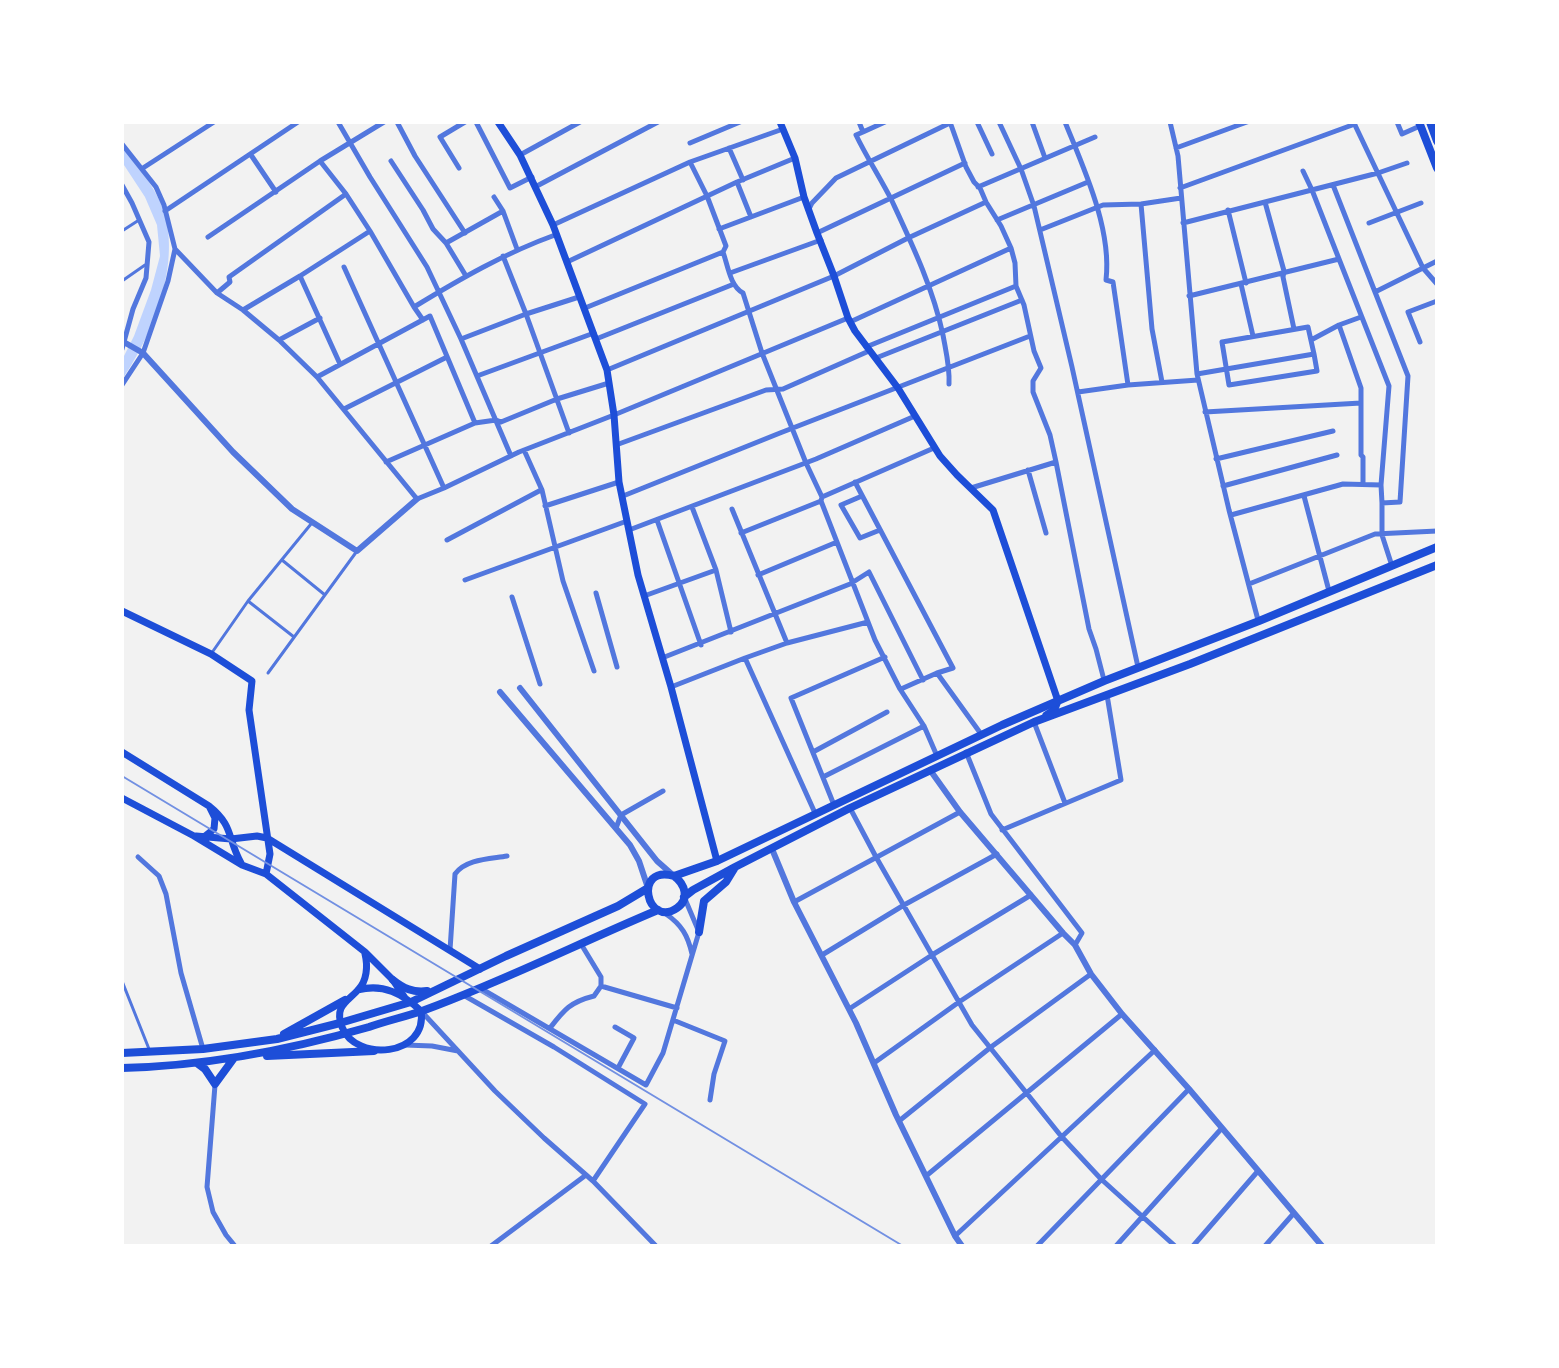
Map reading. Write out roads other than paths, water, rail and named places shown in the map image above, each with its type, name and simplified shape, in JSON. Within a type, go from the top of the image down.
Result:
[{"type":"main road","points":[[499,122],[532,177],[553,225],[607,370],[619,482],[628,531],[717,861]]},
{"type":"main road","points":[[1426,123],[1437,141]]},
{"type":"main road","points":[[1426,123],[1437,168]]},
{"type":"main road","points":[[782,126],[849,320],[898,388],[934,448],[950,469],[993,510],[999,524],[1058,701],[1053,711],[1034,722]]},
{"type":"main road","points":[[684,897],[735,867],[930,770],[964,749],[981,734],[1437,547]]},
{"type":"main road","points":[[674,876],[717,861],[937,756],[964,749],[1190,664],[1437,565]]},
{"type":"main road","points":[[122,611],[211,654],[252,681],[249,710],[270,854],[266,874]]},
{"type":"main road","points":[[122,752],[220,815],[228,824],[242,865]]},
{"type":"main road","points":[[122,798],[242,865],[266,874],[365,952],[408,1000]]},
{"type":"main road","points":[[204,837],[214,829],[215,818],[209,806]]},
{"type":"main road","points":[[194,836],[267,838],[480,969]]},
{"type":"main road","points":[[699,932],[704,901],[726,882],[735,867]]},
{"type":"main road","points":[[122,1068],[197,1063],[279,1050],[421,1011],[658,910],[674,910],[682,903],[683,885],[669,874],[658,876],[648,888],[649,901],[658,910]]},
{"type":"main road","points":[[122,1053],[203,1049],[277,1039],[340,1023],[436,990],[618,906],[648,888]]},
{"type":"main road","points":[[358,990],[366,971],[365,952]]},
{"type":"main road","points":[[393,980],[410,990],[436,990]]},
{"type":"main road","points":[[234,1058],[374,1051],[405,1045],[420,1031],[423,1021],[421,1011],[408,1000],[390,990],[368,987],[277,1039]]},
{"type":"main road","points":[[345,1000],[340,1011],[340,1023],[345,1033],[355,1043],[374,1051]]},
{"type":"main road","points":[[197,1063],[215,1084],[234,1058]]},
{"type":"street","points":[[143,168],[214,122]]},
{"type":"street","points":[[165,211],[298,122]]},
{"type":"street","points":[[338,122],[427,267],[511,456]]},
{"type":"street","points":[[208,237],[384,122]]},
{"type":"street","points":[[397,122],[415,156],[465,233]]},
{"type":"street","points":[[459,168],[440,137],[465,122]]},
{"type":"street","points":[[476,122],[510,188],[532,177]]},
{"type":"street","points":[[520,155],[580,122]]},
{"type":"street","points":[[534,187],[658,122]]},
{"type":"street","points":[[690,143],[740,122]]},
{"type":"street","points":[[859,122],[863,132]]},
{"type":"street","points":[[885,122],[856,135],[890,199],[930,287],[950,367],[949,384]]},
{"type":"street","points":[[809,210],[836,178],[951,122],[974,182],[1011,248],[1016,286],[1041,368],[1033,381],[1033,392],[1050,435],[1084,606],[1104,681]]},
{"type":"street","points":[[977,122],[992,154]]},
{"type":"street","points":[[999,122],[1034,206],[1139,668]]},
{"type":"street","points":[[1032,122],[1045,158]]},
{"type":"street","points":[[1065,122],[1098,207],[1108,262],[1106,280],[1113,282],[1128,385]]},
{"type":"street","points":[[1170,122],[1176,148],[1197,377],[1259,621]]},
{"type":"street","points":[[1176,148],[1247,122]]},
{"type":"street","points":[[1397,122],[1402,134],[1426,123]]},
{"type":"street","points":[[1180,188],[1354,123],[1423,268],[1437,284]]},
{"type":"street","points":[[553,225],[690,162],[782,126]]},
{"type":"street","points":[[978,187],[1095,137]]},
{"type":"street","points":[[122,144],[156,187],[175,249],[168,281],[143,353],[122,385]]},
{"type":"street","points":[[729,148],[751,217]]},
{"type":"street","points":[[251,155],[276,192]]},
{"type":"street","points":[[566,262],[795,158]]},
{"type":"street","points":[[320,161],[370,231],[423,320]]},
{"type":"street","points":[[391,161],[466,276]]},
{"type":"street","points":[[585,308],[723,252],[726,246],[690,162]]},
{"type":"street","points":[[730,273],[819,236],[965,163]]},
{"type":"street","points":[[1183,223],[1407,163]]},
{"type":"street","points":[[1303,171],[1389,386],[1381,485],[1382,535],[1392,566]]},
{"type":"street","points":[[997,220],[1088,181]]},
{"type":"street","points":[[122,185],[149,242],[146,278],[123,344],[143,353],[233,452],[292,509],[357,551],[417,499],[524,450],[930,287],[1011,248]]},
{"type":"street","points":[[1333,185],[1408,376],[1400,502],[1382,503]]},
{"type":"street","points":[[217,293],[230,282],[229,277],[346,194]]},
{"type":"street","points":[[494,197],[503,211],[517,249]]},
{"type":"street","points":[[719,229],[804,197]]},
{"type":"street","points":[[1040,230],[1098,207],[1181,198]]},
{"type":"street","points":[[607,370],[834,276],[986,202]]},
{"type":"street","points":[[1265,202],[1294,329]]},
{"type":"street","points":[[1369,223],[1421,203]]},
{"type":"street","points":[[1141,204],[1152,329],[1162,382]]},
{"type":"street","points":[[1228,210],[1253,336]]},
{"type":"street","points":[[446,243],[503,211]]},
{"type":"street","points":[[243,310],[370,231]]},
{"type":"street","points":[[414,307],[503,256],[555,235]]},
{"type":"street","points":[[175,249],[217,293],[279,340],[317,377],[417,499]]},
{"type":"street","points":[[723,252],[734,284],[743,293],[762,353],[868,622],[937,756]]},
{"type":"street","points":[[503,256],[569,433]]},
{"type":"street","points":[[1189,296],[1339,259]]},
{"type":"street","points":[[1375,292],[1437,261]]},
{"type":"street","points":[[344,267],[444,488]]},
{"type":"street","points":[[300,276],[340,364]]},
{"type":"street","points":[[477,376],[734,284]]},
{"type":"street","points":[[615,445],[766,390],[783,389],[939,317],[1016,286]]},
{"type":"street","points":[[461,339],[579,297]]},
{"type":"street","points":[[876,358],[1022,300]]},
{"type":"street","points":[[1420,342],[1408,312],[1437,301]]},
{"type":"street","points":[[317,377],[430,316],[475,423]]},
{"type":"street","points":[[1311,340],[1361,316]]},
{"type":"street","points":[[279,340],[320,318]]},
{"type":"street","points":[[1339,325],[1361,388],[1363,483]]},
{"type":"street","points":[[1308,327],[1317,371],[1229,385],[1222,342],[1253,336],[1308,327]]},
{"type":"street","points":[[623,496],[1030,336]]},
{"type":"street","points":[[1078,392],[1197,377],[1314,354]]},
{"type":"street","points":[[344,409],[447,357]]},
{"type":"street","points":[[386,462],[475,423],[501,422],[557,399],[610,383]]},
{"type":"street","points":[[1205,412],[1361,403]]},
{"type":"street","points":[[628,531],[806,463],[915,416]]},
{"type":"street","points":[[1216,459],[1333,431]]},
{"type":"street","points":[[741,533],[934,448]]},
{"type":"street","points":[[524,450],[542,490],[563,581],[594,671]]},
{"type":"street","points":[[1223,486],[1337,455]]},
{"type":"street","points":[[971,488],[1056,462]]},
{"type":"street","points":[[1028,470],[1046,533]]},
{"type":"street","points":[[545,506],[619,482]]},
{"type":"street","points":[[855,482],[953,668],[901,689]]},
{"type":"street","points":[[1230,515],[1343,484],[1381,485]]},
{"type":"street","points":[[447,540],[542,490]]},
{"type":"street","points":[[862,496],[841,505],[860,538],[880,530]]},
{"type":"street","points":[[1304,496],[1329,592]]},
{"type":"street","points":[[692,507],[716,570],[731,632]]},
{"type":"street","points":[[732,509],[787,643]]},
{"type":"street","points":[[657,520],[701,645]]},
{"type":"street","points":[[465,580],[627,521]]},
{"type":"street","points":[[1249,584],[1375,534],[1437,531]]},
{"type":"street","points":[[758,575],[837,542]]},
{"type":"street","points":[[644,596],[716,570]]},
{"type":"street","points":[[662,658],[701,645],[869,572],[923,680]]},
{"type":"street","points":[[596,593],[617,667]]},
{"type":"street","points":[[512,597],[540,684]]},
{"type":"street","points":[[671,687],[787,643],[868,622]]},
{"type":"street","points":[[835,806],[791,698],[885,657]]},
{"type":"street","points":[[745,658],[816,814]]},
{"type":"street","points":[[937,673],[981,734]]},
{"type":"street","points":[[520,688],[657,861],[674,876]]},
{"type":"street","points":[[500,692],[616,828],[639,861],[648,888]]},
{"type":"street","points":[[1002,830],[1121,780],[1107,695]]},
{"type":"street","points":[[813,752],[887,712]]},
{"type":"street","points":[[1034,722],[1065,803]]},
{"type":"street","points":[[823,777],[924,726]]},
{"type":"street","points":[[964,749],[991,814],[1082,933],[1075,945]]},
{"type":"street","points":[[930,770],[960,812],[1075,945],[1091,974],[1122,1014],[1322,1246]]},
{"type":"street","points":[[616,828],[621,815],[663,791]]},
{"type":"street","points":[[850,808],[972,1025],[1061,1136],[1101,1179],[1175,1246]]},
{"type":"street","points":[[794,902],[960,812]]},
{"type":"street","points":[[772,849],[794,902],[849,1009],[899,1121],[962,1246]]},
{"type":"street","points":[[822,955],[997,854]]},
{"type":"street","points":[[450,951],[457,869],[464,864],[507,856]]},
{"type":"street","points":[[138,857],[159,876],[166,894],[181,973],[203,1049]]},
{"type":"street","points":[[849,1009],[1031,895]]},
{"type":"street","points":[[479,987],[646,1085],[663,1053],[699,932],[684,897]]},
{"type":"street","points":[[658,910],[684,931],[693,958]]},
{"type":"street","points":[[874,1063],[1063,933]]},
{"type":"street","points":[[550,1028],[577,1000],[594,996],[601,986],[601,977],[581,944]]},
{"type":"street","points":[[899,1121],[991,1047],[1091,974]]},
{"type":"street","points":[[601,986],[677,1008]]},
{"type":"street","points":[[462,994],[645,1104],[593,1181]]},
{"type":"street","points":[[421,1011],[495,1091],[593,1181],[656,1246]]},
{"type":"street","points":[[926,1176],[1122,1014]]},
{"type":"street","points":[[673,1020],[725,1041],[714,1074],[710,1100]]},
{"type":"street","points":[[615,1027],[634,1038],[618,1068]]},
{"type":"street","points":[[405,1045],[459,1051]]},
{"type":"street","points":[[955,1236],[1155,1050]]},
{"type":"street","points":[[215,1084],[207,1187],[213,1212],[235,1246]]},
{"type":"street","points":[[1037,1246],[1189,1089]]},
{"type":"street","points":[[1116,1246],[1222,1128]]},
{"type":"street","points":[[1193,1246],[1258,1171]]},
{"type":"street","points":[[491,1246],[586,1175]]},
{"type":"street","points":[[1265,1246],[1294,1213]]},
{"type":"lane","points":[[122,231],[140,219]]},
{"type":"lane","points":[[122,281],[147,263]]},
{"type":"lane","points":[[211,654],[248,601],[313,523]]},
{"type":"lane","points":[[268,673],[357,551]]},
{"type":"lane","points":[[282,560],[325,595]]},
{"type":"lane","points":[[248,601],[294,637]]},
{"type":"lane","points":[[122,981],[151,1052]]},
{"type":"water","points":[[122,144],[162,206],[168,227],[169,250],[162,296],[154,319],[122,380],[122,360],[151,290],[160,256],[157,225],[145,197],[122,162]]},
{"type":"railway","points":[[122,776],[903,1246]]}]
